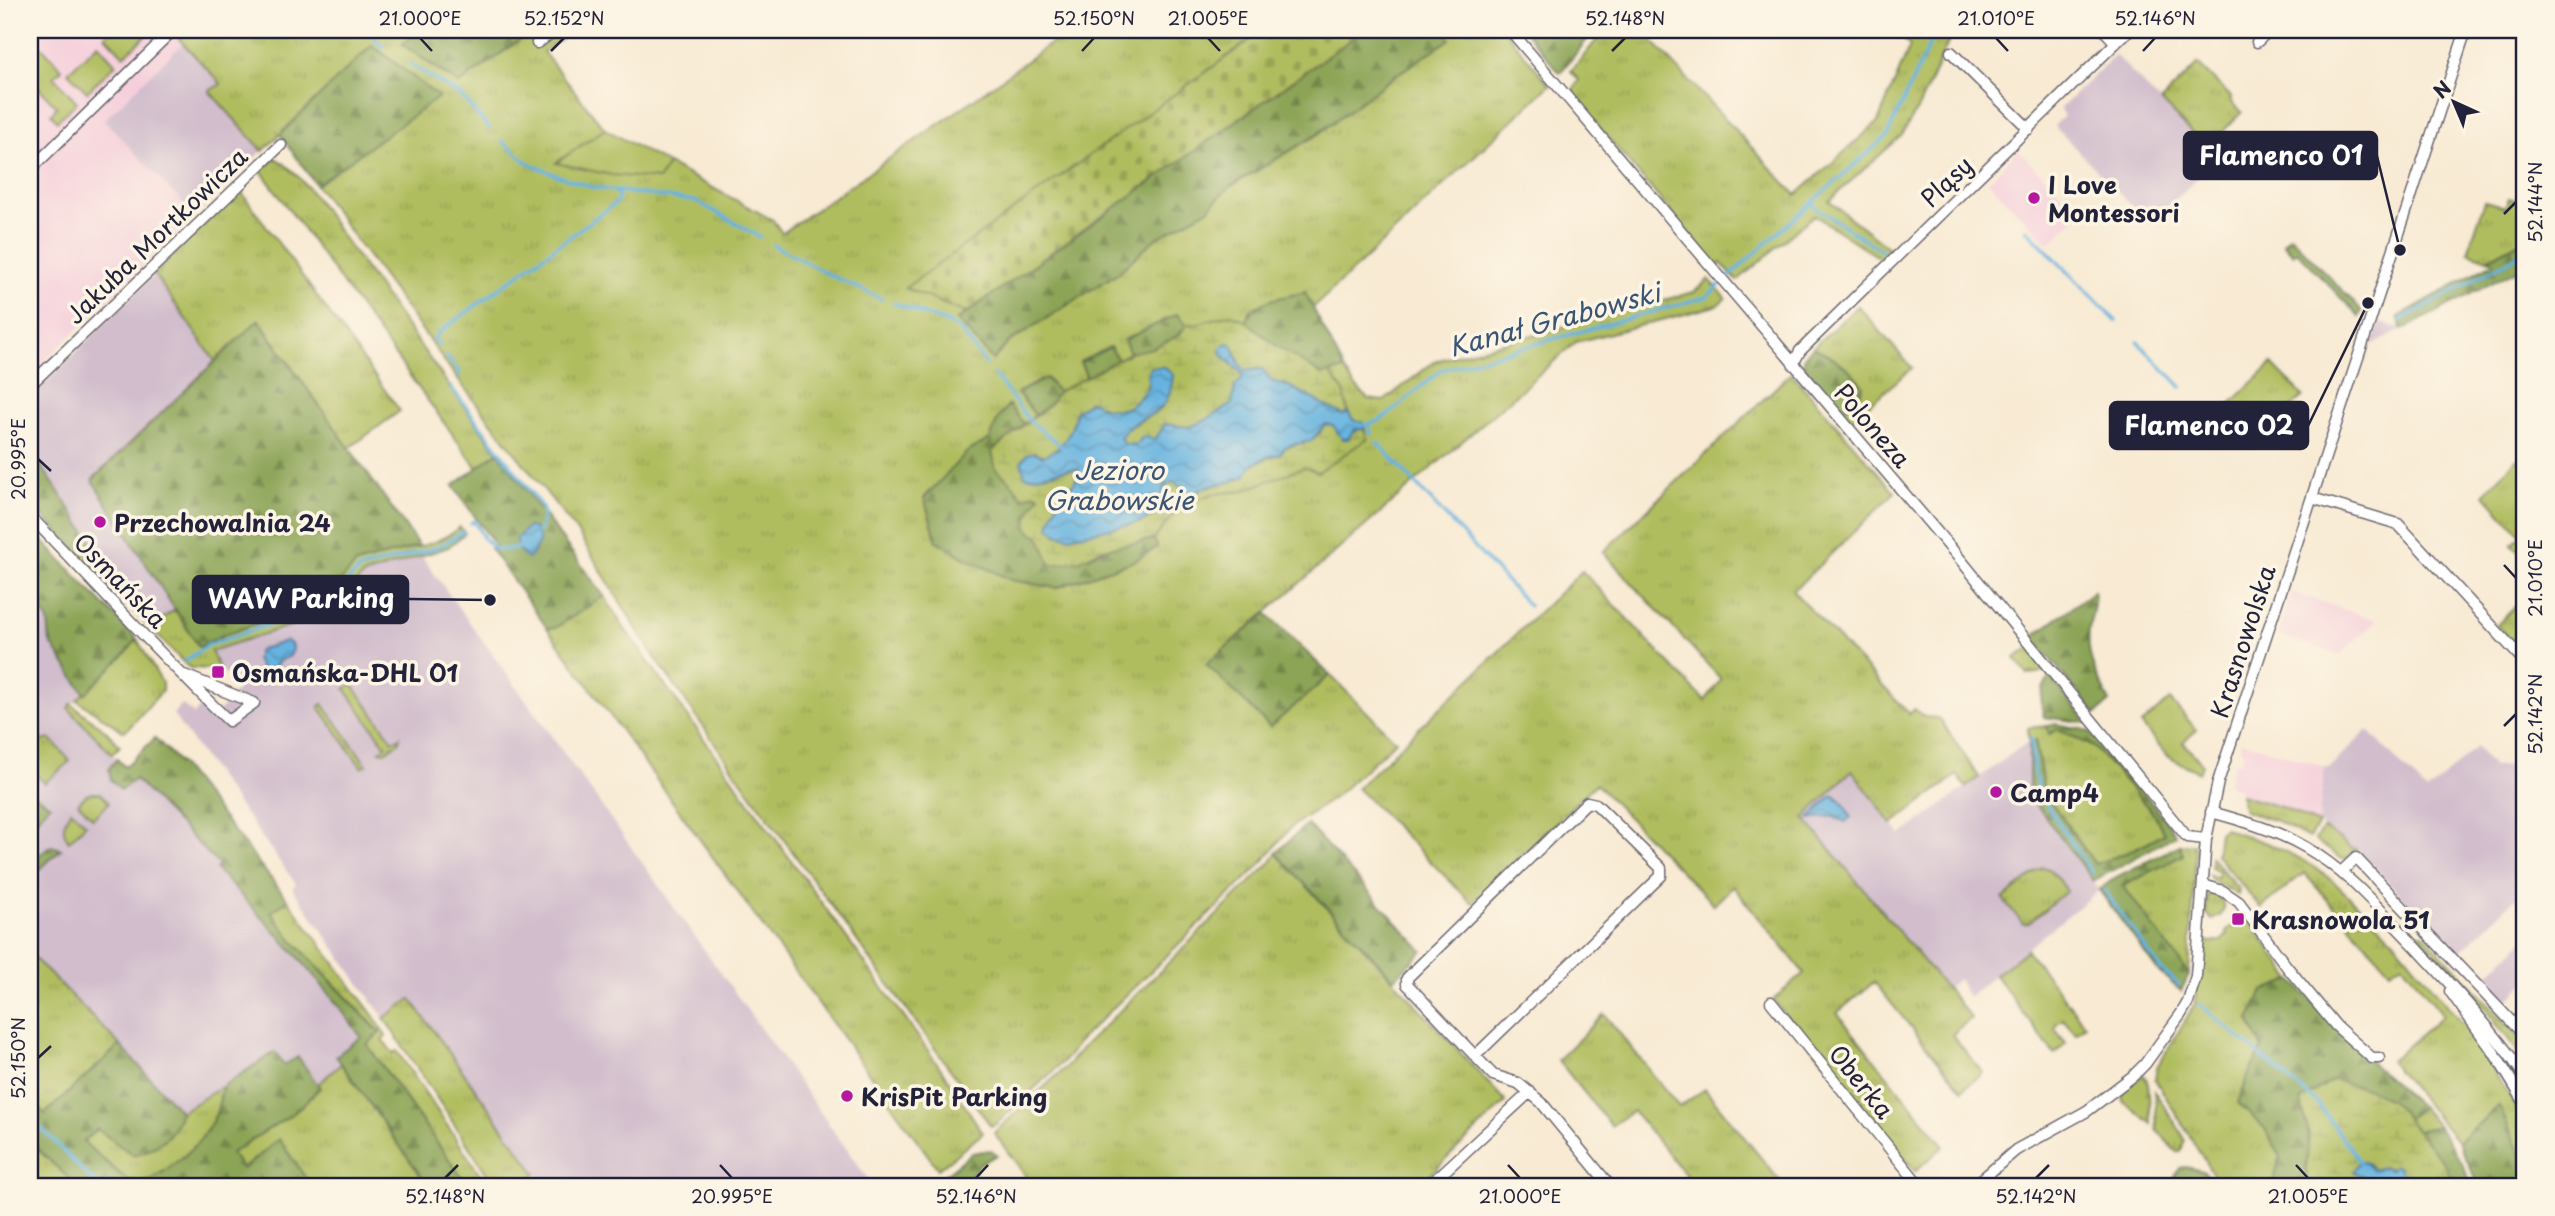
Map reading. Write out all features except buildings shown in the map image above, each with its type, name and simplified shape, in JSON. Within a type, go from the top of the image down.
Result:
[{"type":"street","points":[[537,43],[556,30]]},
{"type":"street","name":"Poloneza","points":[[1510,30],[1960,559],[2187,837],[2206,839]]},
{"type":"street","points":[[2104,30],[2116,43]]},
{"type":"street","name":"Pląsy","points":[[1793,364],[1800,351],[2129,30]]},
{"type":"street","points":[[2257,42],[2269,30]]},
{"type":"street","name":"Krasnowolska","points":[[1974,1186],[2016,1150],[2107,1097],[2133,1076],[2181,1014],[2193,988],[2206,839],[2228,752],[2466,30]]},
{"type":"street","points":[[30,170],[172,32]]},
{"type":"street","points":[[1951,52],[2029,129]]},
{"type":"street","name":"Jakuba Mortkowicza","points":[[30,385],[281,145]]},
{"type":"street","points":[[2312,498],[2398,524],[2525,662]]},
{"type":"street","name":"Osmańska","points":[[30,516],[180,674],[229,720],[254,703],[180,674]]},
{"type":"street","points":[[1475,1056],[1661,876],[1661,868],[1596,804],[1587,802],[1407,978],[1407,984],[1475,1056],[1493,1075],[1518,1083],[1541,1102],[1610,1186]]},
{"type":"street","points":[[2211,812],[2282,836],[2341,872],[2479,1014],[2525,1077]]},
{"type":"street","points":[[2341,872],[2356,858],[2525,1036]]},
{"type":"street","points":[[2203,885],[2222,891],[2239,902],[2287,967],[2336,1026],[2372,1058],[2379,1058]]},
{"type":"street","points":[[2422,954],[2487,1042],[2525,1103]]},
{"type":"street","name":"Oberka","points":[[1771,1002],[1920,1186]]},
{"type":"street","points":[[1433,1186],[1435,1180],[1530,1092]]},
{"type":"shaded area","points":[[30,30],[387,30],[263,151],[184,44],[105,119],[195,216],[30,375]]},
{"type":"shaded area","points":[[183,43],[221,84],[210,91],[263,151],[239,165],[240,172],[195,216],[104,120]]},
{"type":"shaded area","points":[[2115,55],[2217,160],[2149,224],[2054,126],[2064,116],[2060,109]]},
{"type":"shaded area","name":"I Love Montessori","points":[[2018,150],[2080,213],[2049,244],[1988,182]]},
{"type":"shaded area","points":[[154,274],[215,361],[92,480],[175,610],[149,627],[30,449],[30,398]]},
{"type":"shaded area","points":[[2380,321],[2402,330],[2372,345]]},
{"type":"shaded area","points":[[422,557],[873,1186],[545,1186],[411,999],[384,1018],[292,888],[296,884],[173,715],[181,704],[194,714],[201,707],[214,718],[241,685],[219,669],[211,651],[323,615],[364,575]]},
{"type":"shaded area","points":[[2292,592],[2377,620],[2340,655],[2278,635]]},
{"type":"shaded area","points":[[30,593],[41,606],[48,621],[51,642],[85,694],[68,708],[219,865],[216,869],[318,977],[367,1044],[318,1085],[105,1186],[30,1110],[30,745],[34,742],[30,736]]},
{"type":"shaded area","points":[[2368,730],[2427,792],[2476,747],[2493,767],[2513,765],[2525,778],[2525,895],[2522,892],[2458,954],[2356,849],[2318,824],[2325,767],[2329,768]]},
{"type":"shaded area","points":[[2029,741],[2029,787],[2033,800],[2099,890],[1968,997],[1958,979],[1947,988],[1804,818],[1852,769],[1901,835]]},
{"type":"shaded area","points":[[2241,741],[2325,767],[2318,824],[2284,808],[2240,795],[2242,793],[2228,783],[2234,763],[2240,761],[2244,752],[2240,749]]},
{"type":"shaded area","points":[[2525,939],[2525,984],[2505,1003],[2482,980]]},
{"type":"green space","points":[[112,30],[152,30],[124,56],[105,36]]},
{"type":"green space","points":[[186,30],[422,30],[403,45],[459,84],[533,30],[547,30],[533,40],[539,47],[556,35],[567,35],[543,52],[605,129],[557,162],[659,179],[668,164],[773,220],[782,233],[1069,30],[1264,30],[1202,75],[964,309],[966,313],[957,320],[993,360],[1009,342],[1118,273],[1155,239],[1207,210],[1228,188],[1317,135],[1393,77],[1450,39],[1444,30],[1504,30],[1550,85],[1313,308],[1305,293],[1249,311],[1246,321],[1230,314],[1187,325],[1177,314],[1125,340],[1130,353],[1118,360],[1110,347],[1080,362],[1087,377],[1058,392],[1046,378],[1020,391],[1018,393],[1035,415],[1024,424],[1008,405],[998,419],[990,439],[967,452],[963,557],[1011,579],[1056,588],[1133,561],[1157,547],[1154,539],[1171,517],[1188,503],[1212,494],[1243,491],[1367,440],[1363,422],[1353,420],[1348,412],[1344,392],[1330,373],[1344,369],[1354,385],[1368,399],[1384,401],[1435,361],[1694,292],[1709,279],[1726,298],[1716,306],[1576,342],[1207,664],[1270,727],[1330,675],[1396,741],[1335,797],[1290,828],[1260,865],[1081,1039],[1067,1058],[991,1126],[732,768],[648,647],[578,533],[459,381],[316,185],[438,97],[372,45],[263,151],[209,91],[221,84],[179,39]]},
{"type":"green space","points":[[422,30],[533,30],[459,84],[402,44]]},
{"type":"green space","points":[[1264,30],[1364,30],[966,313],[905,288]]},
{"type":"green space","points":[[1364,30],[1444,30],[1450,39],[1393,77],[1316,135],[1228,188],[1207,210],[1155,239],[1118,273],[1009,342],[993,360],[957,320]]},
{"type":"green space","points":[[1524,30],[1595,30],[1560,73]]},
{"type":"green space","points":[[1605,30],[1642,30],[1796,195],[1878,122],[1910,46],[1895,30],[1954,30],[1919,106],[1902,135],[1829,201],[1894,252],[1886,262],[1814,215],[1737,281],[1721,263],[1717,267],[1571,94],[1579,80],[1571,71]]},
{"type":"green space","points":[[30,43],[42,47],[62,69],[54,77],[77,102],[57,121],[51,114],[57,107],[39,88],[32,94],[30,92]]},
{"type":"green space","points":[[98,44],[116,64],[87,92],[68,72]]},
{"type":"green space","points":[[372,45],[439,97],[316,185],[280,134]]},
{"type":"green space","points":[[2198,64],[2242,112],[2206,148],[2161,101]]},
{"type":"green space","points":[[605,129],[668,164],[659,179],[611,175],[556,163]]},
{"type":"green space","points":[[275,158],[295,173],[313,195],[498,452],[477,468],[261,171]]},
{"type":"green space","points":[[240,190],[400,411],[349,448],[259,320],[215,361],[154,274]]},
{"type":"green space","points":[[2509,198],[2525,203],[2525,239],[2488,259],[2468,252],[2485,201],[2505,207]]},
{"type":"green space","points":[[2290,236],[2362,311],[2359,317],[2297,251],[2293,254],[2283,243]]},
{"type":"green space","points":[[2525,239],[2525,271],[2518,269],[2402,330],[2398,317],[2494,262],[2488,259]]},
{"type":"green space","points":[[1305,292],[1344,369],[1323,375],[1275,345],[1246,321],[1250,313],[1262,303]]},
{"type":"green space","points":[[1858,306],[1912,368],[1850,421],[1837,407],[1849,406],[1833,357],[1813,347]]},
{"type":"green space","points":[[1177,314],[1187,325],[1175,337],[1154,347],[1130,353],[1124,340]]},
{"type":"green space","points":[[1230,314],[1246,321],[1275,345],[1322,375],[1330,373],[1344,392],[1348,412],[1343,415],[1291,387],[1271,381],[1260,368],[1245,371],[1231,344],[1230,362],[1242,374],[1242,380],[1235,386],[1232,404],[1201,423],[1188,427],[1165,424],[1155,440],[1135,445],[1124,444],[1120,437],[1125,430],[1161,409],[1147,375],[1150,384],[1138,400],[1125,409],[1110,409],[1091,401],[1076,411],[1070,433],[1063,444],[1043,456],[1034,453],[1022,462],[1025,476],[1079,469],[1077,481],[1061,498],[1106,528],[1141,522],[1160,511],[1164,487],[1172,481],[1184,487],[1190,495],[1208,486],[1230,482],[1245,476],[1253,464],[1280,454],[1285,447],[1319,434],[1325,424],[1336,428],[1364,429],[1367,439],[1318,472],[1304,467],[1242,491],[1212,494],[1188,503],[1171,517],[1154,539],[1102,549],[1079,561],[1051,565],[1039,535],[1032,533],[1026,526],[1031,509],[1040,496],[1034,493],[1023,498],[996,469],[992,451],[1049,405],[1058,392],[1130,353],[1153,348],[1178,336],[1187,325]]},
{"type":"green space","points":[[258,320],[419,546],[356,564],[326,597],[314,604],[223,635],[199,647],[92,480]]},
{"type":"green space","points":[[1110,347],[1118,360],[1087,377],[1080,362]]},
{"type":"green space","points":[[1813,347],[1841,363],[1863,386],[1859,396],[1849,406],[1837,407],[1805,369],[1803,358]]},
{"type":"green space","points":[[2272,364],[2303,396],[2251,447],[2220,414]]},
{"type":"green space","points":[[1791,373],[1895,492],[1793,591],[1909,714],[1914,709],[1924,717],[1939,718],[1979,777],[1966,787],[1957,775],[1892,824],[1852,770],[1804,818],[1971,1018],[1952,1035],[1983,1073],[1962,1090],[1874,982],[1837,1013],[1944,1146],[1915,1171],[1773,1000],[1804,973],[1733,886],[1714,905],[1596,784],[1472,903],[1357,788],[1582,571],[1705,701],[1721,679],[1603,552]]},
{"type":"green space","points":[[1046,378],[1058,392],[1049,405],[1035,415],[1018,393]]},
{"type":"green space","points":[[1009,405],[1024,424],[992,451],[996,469],[1023,498],[1034,493],[1040,496],[1031,509],[1046,549],[1088,558],[1112,547],[1154,539],[1157,547],[1134,561],[1056,588],[1011,580],[937,541],[924,498],[967,452],[990,439],[998,419]]},
{"type":"green space","points":[[30,449],[149,627],[30,503]]},
{"type":"green space","points":[[498,452],[604,596],[555,628],[547,628],[490,548],[494,546],[493,542],[453,486]]},
{"type":"green space","points":[[2517,459],[2525,468],[2525,559],[2512,544],[2521,535],[2484,494]]},
{"type":"green space","points":[[460,527],[465,533],[448,547],[364,575],[323,615],[211,651],[219,669],[190,668],[149,627],[175,610],[199,647],[223,635],[314,604],[358,563],[384,554],[423,546]]},
{"type":"green space","points":[[30,528],[137,639],[85,694],[50,642],[48,621],[41,606],[30,593]]},
{"type":"green space","points":[[2094,591],[2089,634],[2090,655],[2110,702],[2096,714],[2032,637]]},
{"type":"green space","points":[[604,596],[624,628],[939,1066],[983,1133],[938,1169],[547,628],[555,628]]},
{"type":"green space","points":[[2525,597],[2525,655],[2497,625]]},
{"type":"green space","points":[[1266,613],[1330,675],[1270,727],[1206,664]]},
{"type":"green space","points":[[137,639],[162,683],[162,691],[128,729],[123,731],[77,700]]},
{"type":"green space","points":[[2029,649],[2045,669],[2039,673],[2027,674],[2015,658]]},
{"type":"green space","points":[[2051,678],[2088,723],[2044,717],[2042,691]]},
{"type":"green space","points":[[352,684],[393,741],[400,737],[399,742],[385,752],[380,751],[386,746],[345,689]]},
{"type":"green space","points":[[2170,700],[2197,730],[2183,742],[2202,764],[2199,772],[2168,757],[2141,724]]},
{"type":"green space","points":[[71,704],[105,730],[120,746],[112,754],[68,708]]},
{"type":"green space","points":[[323,704],[367,765],[362,768],[319,707]]},
{"type":"green space","points":[[2055,724],[2097,735],[2176,835],[2093,881],[2033,800],[2029,787],[2029,741],[2035,740],[2044,792],[2095,864],[2128,852],[2164,834],[2155,815],[2094,747],[2059,729],[2049,734],[2047,726]]},
{"type":"green space","points":[[2047,726],[2049,733],[2059,729],[2094,747],[2155,815],[2164,834],[2095,865],[2044,792],[2035,740],[2029,741],[2028,728]]},
{"type":"green space","points":[[30,736],[34,742],[51,739],[70,761],[45,783],[30,769]]},
{"type":"green space","points":[[155,738],[178,761],[288,900],[271,912],[293,941],[380,1033],[367,1045],[468,1186],[409,1186],[421,1176],[336,1056],[361,1037],[345,1014],[292,950],[216,869],[219,865],[135,779],[121,790],[111,780],[109,768],[117,759],[125,767]]},
{"type":"green space","points":[[92,793],[100,793],[109,803],[93,818],[78,803]]},
{"type":"green space","points":[[34,794],[50,805],[30,826],[30,798]]},
{"type":"green space","points":[[2240,795],[2284,808],[2318,824],[2309,838],[2277,821],[2244,811]]},
{"type":"green space","points":[[71,810],[86,824],[69,841],[64,826]]},
{"type":"green space","points":[[1307,824],[1423,951],[1394,979],[1276,853]]},
{"type":"green space","points":[[2224,828],[2269,844],[2305,861],[2332,880],[2394,940],[2466,1028],[2509,1096],[2525,1127],[2525,1167],[2499,1106],[2458,1142],[2390,1061],[2443,1015],[2402,963],[2390,971],[2304,873],[2261,908],[2216,855],[2219,832]]},
{"type":"green space","points":[[2323,828],[2356,849],[2346,859],[2342,859],[2315,840]]},
{"type":"green space","points":[[2194,844],[2196,850],[2189,974],[2122,886],[2183,855],[2180,845]]},
{"type":"green space","points":[[2180,845],[2183,855],[2123,886],[2189,974],[2181,991],[2158,971],[2099,890],[2116,877]]},
{"type":"green space","points":[[51,846],[61,849],[30,879],[30,862]]},
{"type":"green space","points":[[1276,853],[1506,1102],[1418,1186],[1033,1186],[994,1133],[1066,1067],[1085,1045],[1272,861]]},
{"type":"green space","points":[[2211,857],[2239,890],[2238,895],[2212,880],[2209,875],[2217,877],[2219,871],[2211,867]]},
{"type":"green space","points":[[2042,867],[2049,869],[2067,890],[2029,923],[2023,924],[2003,899]]},
{"type":"green space","points":[[2213,893],[2222,899],[2224,909],[2220,916],[2211,919],[2206,914],[2207,896]]},
{"type":"green space","points":[[288,900],[375,1018],[386,1036],[382,1039],[393,1053],[397,1051],[488,1186],[468,1186],[367,1044],[380,1032],[293,941],[271,912]]},
{"type":"green space","points":[[2246,915],[2292,980],[2263,991],[2249,1020],[2263,1048],[2251,1069],[2239,1103],[2265,1129],[2280,1155],[2273,1186],[2223,1186],[2215,1178],[2155,1079],[2157,1067],[2194,1006],[2204,943],[2221,941],[2228,934],[2226,931]]},
{"type":"green space","points":[[2417,934],[2425,935],[2525,1044],[2525,1061],[2472,992]]},
{"type":"green space","points":[[2027,950],[2085,1025],[2076,1034],[2063,1019],[2056,1024],[2055,1029],[2066,1043],[2054,1054],[1995,975]]},
{"type":"green space","points":[[30,954],[120,1045],[44,1115],[30,1100]]},
{"type":"green space","points":[[2292,980],[2370,1062],[2421,1107],[2407,1119],[2393,1102],[2332,1080],[2301,1100],[2309,1136],[2306,1170],[2308,1186],[2273,1186],[2280,1155],[2265,1129],[2238,1103],[2251,1069],[2263,1048],[2249,1020],[2263,991]]},
{"type":"green space","points":[[411,999],[536,1174],[518,1186],[495,1186],[384,1018]]},
{"type":"green space","points":[[1604,1014],[1679,1107],[1705,1089],[1784,1186],[1695,1186],[1633,1111],[1611,1126],[1558,1060]]},
{"type":"green space","points":[[120,1045],[181,1112],[174,1128],[164,1140],[133,1155],[97,1129],[83,1142],[126,1179],[142,1184],[183,1157],[208,1129],[217,1111],[223,1086],[275,1052],[284,1065],[298,1057],[320,1088],[295,1112],[231,1153],[243,1169],[279,1139],[311,1186],[77,1186],[30,1142],[30,1100],[45,1114]]},
{"type":"green space","points":[[341,1064],[421,1176],[409,1186],[311,1186],[279,1140],[242,1169],[231,1153],[295,1112],[320,1087],[317,1085]]},
{"type":"green space","points":[[2143,1075],[2148,1081],[2151,1123],[2123,1101],[2122,1097],[2128,1086]]},
{"type":"green space","points":[[2333,1080],[2369,1089],[2393,1102],[2445,1164],[2453,1186],[2404,1186],[2399,1167],[2372,1170],[2368,1164],[2364,1176],[2375,1186],[2308,1186],[2306,1170],[2309,1136],[2301,1100]]},
{"type":"green space","points":[[223,1086],[216,1114],[192,1149],[174,1165],[142,1184],[126,1179],[82,1142],[97,1128],[133,1155],[142,1152],[169,1135],[181,1112]]},
{"type":"green space","points":[[2155,1092],[2181,1132],[2184,1141],[2181,1151],[2174,1150],[2157,1129]]},
{"type":"green space","points":[[2499,1106],[2525,1165],[2525,1186],[2479,1186],[2458,1142]]},
{"type":"green space","points":[[2421,1107],[2438,1126],[2417,1131],[2407,1119]]},
{"type":"green space","points":[[2438,1126],[2461,1161],[2472,1186],[2453,1186],[2445,1164],[2417,1131]]},
{"type":"green space","points":[[30,1142],[77,1186],[30,1186]]},
{"type":"green space","points":[[990,1150],[997,1155],[981,1163],[964,1186],[931,1186],[972,1153]]},
{"type":"green space","points":[[2180,1168],[2203,1171],[2217,1186],[2183,1186],[2174,1178]]},
{"type":"water","name":"Jezioro Grabowskie","points":[[1226,343],[1231,344],[1245,371],[1263,369],[1271,381],[1291,387],[1343,415],[1348,412],[1353,420],[1363,422],[1364,429],[1354,430],[1348,439],[1342,439],[1333,425],[1325,424],[1311,441],[1285,447],[1280,454],[1253,464],[1245,476],[1230,482],[1208,486],[1190,495],[1184,487],[1172,482],[1164,487],[1160,511],[1141,522],[1069,537],[1057,534],[1049,526],[1051,519],[1060,499],[1076,479],[1079,469],[1025,476],[1021,462],[1027,454],[1034,452],[1043,456],[1062,444],[1070,433],[1076,411],[1091,401],[1117,410],[1131,405],[1149,384],[1147,375],[1151,367],[1165,367],[1173,375],[1170,391],[1160,409],[1128,428],[1120,437],[1124,444],[1135,445],[1144,436],[1155,440],[1165,424],[1188,427],[1201,423],[1232,404],[1235,386],[1242,380],[1242,374],[1226,359],[1220,349]]},
{"type":"water","points":[[528,527],[534,528],[540,540],[533,554],[527,559],[517,548],[517,538]]},
{"type":"water","points":[[286,641],[293,649],[290,656],[280,660],[270,672],[261,670],[256,659],[259,650]]},
{"type":"water","points":[[1835,795],[1851,817],[1845,822],[1834,816],[1809,819],[1831,796]]},
{"type":"water","points":[[2360,1161],[2364,1161],[2372,1170],[2383,1167],[2391,1169],[2394,1165],[2400,1167],[2404,1186],[2375,1186],[2353,1171]]},
{"type":"waterway","name":"Kanał Grabowski","points":[[1360,426],[1376,422],[1388,415],[1441,370],[1706,297],[1887,136],[1936,30]]},
{"type":"waterway","name":"Kanał Grabowski","points":[[373,36],[383,47]]},
{"type":"waterway","name":"Kanał Grabowski","points":[[410,64],[461,96],[489,128]]},
{"type":"waterway","name":"Kanał Grabowski","points":[[502,141],[527,162],[556,175],[595,188],[696,201],[760,237]]},
{"type":"waterway","points":[[440,346],[434,339],[437,334],[617,202],[619,196],[615,192]]},
{"type":"waterway","name":"Kanał Grabowski","points":[[1811,204],[1888,255]]},
{"type":"waterway","name":"Kanał Grabowski","points":[[2026,229],[2116,321]]},
{"type":"waterway","name":"Kanał Grabowski","points":[[773,245],[882,299]]},
{"type":"waterway","name":"Kanał Grabowski","points":[[2400,320],[2525,252]]},
{"type":"waterway","name":"Kanał Grabowski","points":[[894,303],[950,324],[961,331],[986,364]]},
{"type":"waterway","name":"Kanał Grabowski","points":[[2138,342],[2181,387]]},
{"type":"waterway","points":[[447,357],[459,372],[459,376]]},
{"type":"waterway","name":"Kanał Grabowski","points":[[994,374],[1029,420],[1064,448]]},
{"type":"waterway","points":[[451,387],[541,505],[543,516],[538,532]]},
{"type":"waterway","points":[[1369,425],[1371,434]]},
{"type":"waterway","points":[[1377,442],[1529,606]]},
{"type":"waterway","points":[[471,523],[474,521],[485,540],[496,550],[517,548]]},
{"type":"waterway","points":[[185,661],[208,645],[324,606],[360,569],[439,547],[463,532]]},
{"type":"waterway","points":[[2031,739],[2034,775],[2046,804],[2092,873]]},
{"type":"waterway","points":[[2104,890],[2162,971],[2179,985]]},
{"type":"waterway","points":[[2199,1004],[2316,1102],[2360,1161]]},
{"type":"waterway","points":[[30,1117],[98,1186]]},
{"type":"place","name":"I Love Montessori","points":[[2034,198]]},
{"type":"place","name":"Flamenco 01","points":[[2400,250]]},
{"type":"place","name":"Flamenco 02","points":[[2368,303]]},
{"type":"place","name":"Przechowalnia 24","points":[[100,522]]},
{"type":"place","name":"WAW Parking","points":[[490,600]]},
{"type":"place","name":"Osmańska-DHL 01","points":[[218,672]]},
{"type":"place","name":"Camp4","points":[[1996,792]]},
{"type":"place","name":"Krasnowola 51","points":[[2238,919]]},
{"type":"place","name":"KrisPit Parking","points":[[847,1096]]}]
